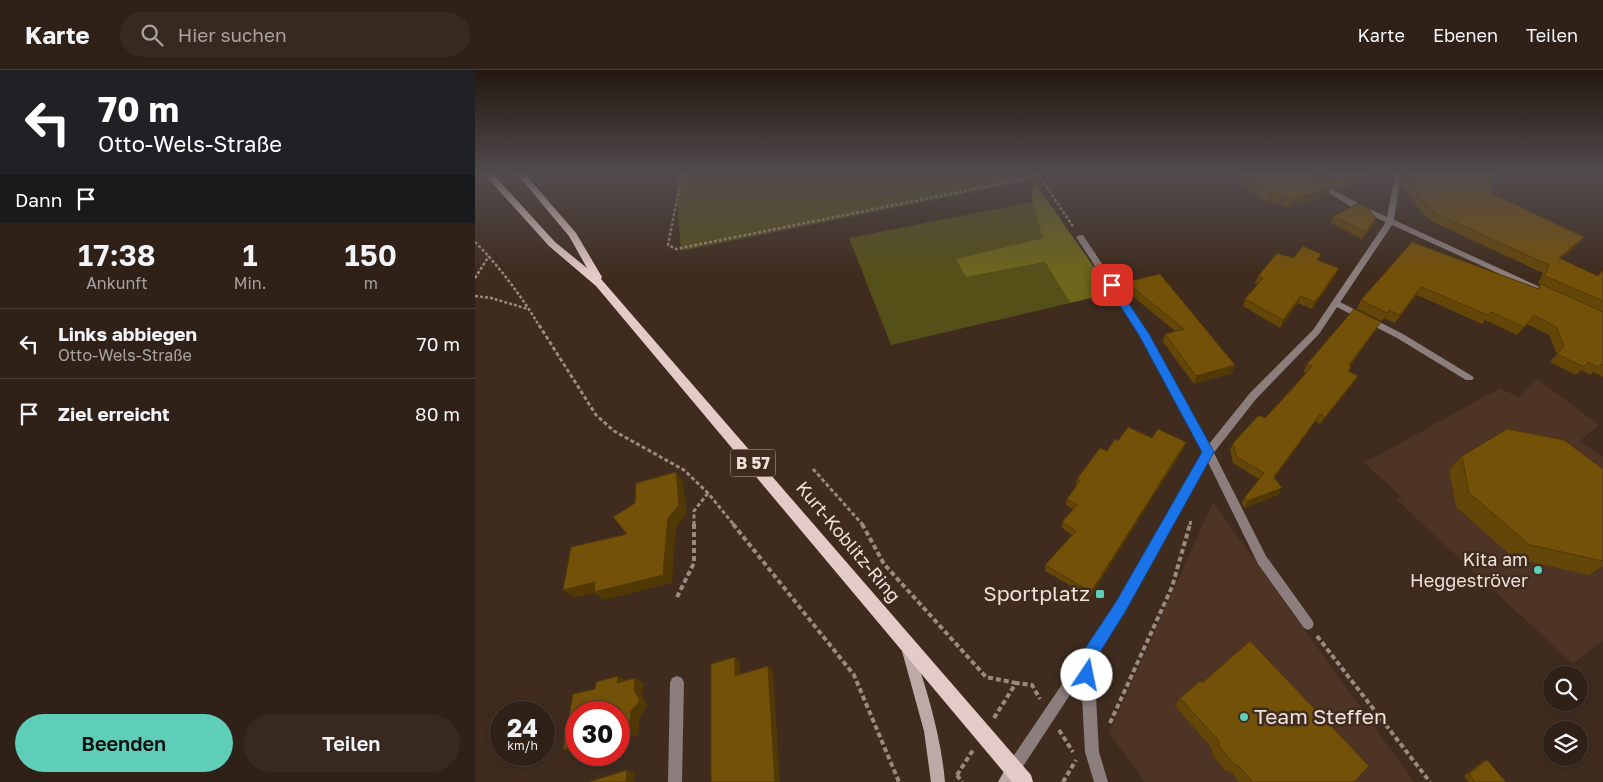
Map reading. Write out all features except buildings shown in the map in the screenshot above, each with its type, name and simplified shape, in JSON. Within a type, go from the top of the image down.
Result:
[{"type":"main road","name":"Kurt-Koblitz-Ring","points":[[518,207],[552,244],[600,284],[906,643],[1014,778]]},
{"type":"main road","name":"Kurt-Koblitz-Ring","points":[[549,207],[573,235],[600,284]]},
{"type":"street","points":[[1358,207],[1554,295]]},
{"type":"street","points":[[1014,778],[1121,607],[1208,452],[1253,396],[1316,332],[1390,222],[1392,207]]},
{"type":"street","points":[[1080,236],[1144,334],[1208,452],[1262,560],[1308,624]]},
{"type":"street","points":[[1336,303],[1400,336],[1469,378]]},
{"type":"street","points":[[906,643],[929,719],[936,751],[937,782]]},
{"type":"street","points":[[1087,659],[1092,752],[1101,782]]},
{"type":"street","points":[[675,782],[677,683]]},
{"type":"path","points":[[675,207],[668,245],[676,249],[881,207]]},
{"type":"path","points":[[1061,207],[1080,236]]},
{"type":"path","points":[[475,242],[489,256],[529,309],[596,415],[614,431],[684,470],[708,493],[854,674],[899,782]]},
{"type":"path","points":[[475,278],[489,256]]},
{"type":"path","points":[[475,296],[491,298],[529,309]]},
{"type":"path","points":[[813,470],[862,523],[884,564],[986,677],[1016,683]]},
{"type":"path","points":[[677,597],[694,563],[694,511],[708,493]]},
{"type":"path","points":[[1108,727],[1172,587],[1191,520]]},
{"type":"path","points":[[1308,624],[1429,782]]},
{"type":"path","points":[[1077,758],[1092,752]]},
{"type":"shaded area","points":[[678,207],[898,207],[681,251]]},
{"type":"shaded area","points":[[1005,207],[1034,207],[1043,238],[957,259],[966,277],[1045,262],[1070,303],[891,345],[849,238]]},
{"type":"shaded area","points":[[1034,207],[1052,207],[1112,293],[1070,303],[1045,262],[966,277],[956,259],[1043,238]]},
{"type":"shaded area","name":"Kita am Heggeströver","points":[[1537,379],[1599,425],[1580,441],[1603,457],[1603,640],[1573,664],[1397,500],[1402,497],[1364,463],[1500,388],[1518,397]]},
{"type":"shaded area","points":[[1213,502],[1414,782],[1145,782],[1109,733]]},
{"type":"place","name":"Kita am Heggeströver","points":[[1538,570]]},
{"type":"place","name":"Sportplatz","points":[[1100,594]]},
{"type":"place","name":"Team Steffen","points":[[1244,717]]},
{"type":"route","points":[[1087,675],[1087,659],[1121,607],[1208,452],[1144,334],[1112,285]]}]
